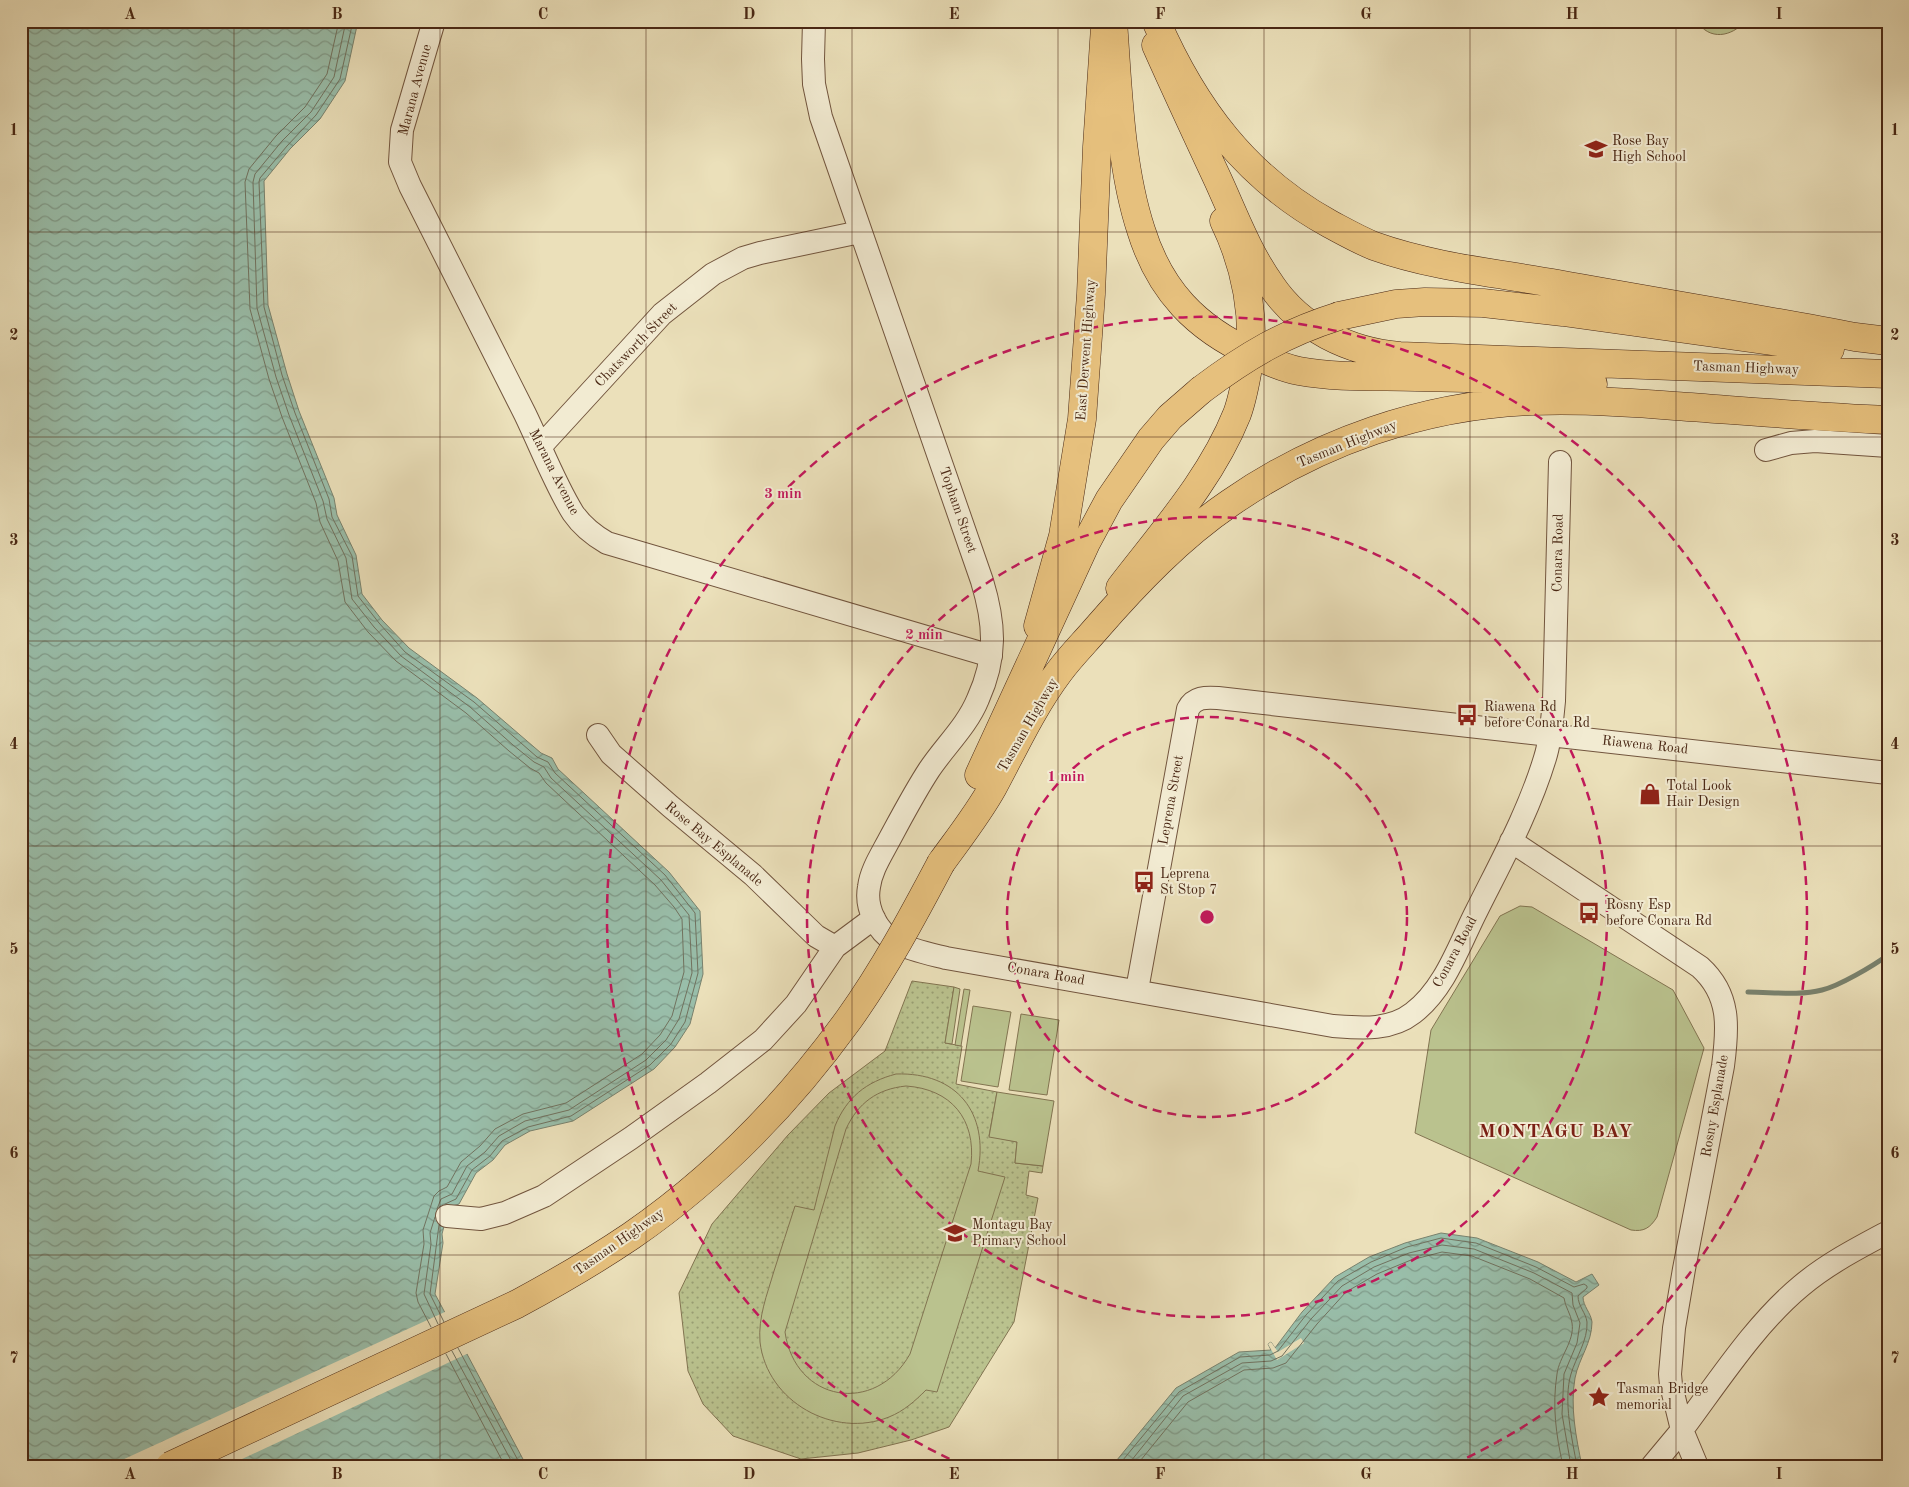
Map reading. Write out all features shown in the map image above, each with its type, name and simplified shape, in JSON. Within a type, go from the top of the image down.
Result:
[{"type":"main road","name":"East Derwent Highway","points":[[1025,673],[1063,536],[1082,419],[1091,294],[1097,147],[1105,21]]},
{"type":"main road","points":[[1113,21],[1126,157],[1134,208],[1141,231],[1159,273],[1181,304],[1213,333],[1233,345],[1275,364],[1299,371],[1322,374],[1587,383],[1770,404],[1789,414]]},
{"type":"main road","name":"Tasman Highway","points":[[1154,29],[1246,240],[1261,270],[1271,286],[1285,302],[1308,323],[1333,338],[1358,349],[1381,354],[1888,374]]},
{"type":"main road","points":[[1154,29],[1193,94],[1238,154],[1260,176],[1286,197],[1316,216],[1359,239],[1402,254],[1464,268],[1674,306],[1888,341]]},
{"type":"main road","points":[[1061,670],[1170,524],[1212,464],[1237,412],[1250,352],[1250,311],[1242,270],[1226,225],[1182,127],[1154,29]]},
{"type":"main road","name":"Tasman Highway","points":[[941,863],[1025,673],[1086,543],[1109,500],[1151,439],[1170,417],[1201,390],[1245,358],[1272,342],[1339,316],[1396,304],[1425,302],[1483,303],[1563,312],[1791,345],[1888,356]]},
{"type":"main road","name":"Tasman Highway","points":[[170,1466],[518,1304],[572,1274],[632,1236],[685,1195],[748,1138],[816,1062],[870,986],[941,863],[987,796],[1023,728],[1061,670],[1127,594],[1160,561],[1208,519],[1253,488],[1296,463],[1334,446],[1382,428],[1453,409],[1532,401],[1639,403],[1888,420]]},
{"type":"main road","name":"Tasman Highway","points":[[941,863],[1096,650],[1133,607],[1176,565],[1234,519],[1288,486],[1352,458],[1410,438],[1446,428],[1488,420],[1565,412],[1773,420],[1789,414]]},
{"type":"street","name":"Marana Avenue","points":[[434,21],[402,130],[400,162],[410,186],[574,514],[596,537],[607,543],[991,656]]},
{"type":"street","name":"Topham Street","points":[[814,21],[812,59],[816,100],[982,581],[992,618],[991,656],[979,697],[972,713],[928,771],[878,861],[868,888],[868,898],[874,918],[886,935],[896,942],[927,953]]},
{"type":"street","name":"Chatsworth Street","points":[[541,446],[662,314],[713,274],[743,258],[760,253],[860,232]]},
{"type":"street","points":[[1766,450],[1815,441],[1888,446]]},
{"type":"street","name":"Conara Road","points":[[927,953],[1333,1026],[1366,1028],[1401,1021],[1413,1013],[1439,986],[1511,841],[1535,787],[1551,735],[1554,701],[1560,462]]},
{"type":"street","name":"Riawena Road","points":[[1194,701],[1204,698],[1218,698],[1888,773]]},
{"type":"street","name":"Leprena Street","points":[[1137,990],[1186,717],[1189,706],[1194,701]]},
{"type":"street","name":"Rose Bay Esplanade","points":[[598,735],[611,754],[753,875],[816,936],[835,947]]},
{"type":"street","name":"Rosny Esplanade","points":[[1511,841],[1700,967],[1710,976],[1718,988],[1722,999],[1726,1029],[1723,1066],[1684,1269],[1671,1358],[1671,1385],[1682,1430],[1697,1466]]},
{"type":"street","points":[[447,1216],[480,1219],[513,1210],[544,1196],[631,1138],[708,1083],[763,1040],[796,1004],[835,947],[874,918]]},
{"type":"street","points":[[1662,1461],[1682,1430],[1759,1329],[1782,1303],[1823,1269],[1888,1232]]},
{"type":"shaded area","points":[[1697,21],[1745,21],[1734,31],[1714,34],[1708,32]]},
{"type":"shaded area","points":[[1520,906],[1532,907],[1673,990],[1704,1048],[1657,1217],[1652,1224],[1643,1230],[1631,1230],[1415,1133],[1431,1030],[1500,916]]},
{"type":"shaded area","points":[[912,981],[954,987],[945,1043],[962,1046],[956,1084],[997,1092],[989,1136],[1017,1142],[1015,1163],[1043,1166],[1042,1173],[1029,1171],[1026,1195],[1038,1198],[1014,1322],[949,1427],[911,1440],[858,1453],[801,1459],[733,1436],[703,1404],[688,1371],[679,1293],[712,1224],[788,1135],[829,1093],[885,1051]]},
{"type":"shaded area","points":[[954,987],[960,989],[952,1044],[945,1043]]},
{"type":"shaded area","points":[[964,989],[970,990],[961,1046],[955,1045]]},
{"type":"shaded area","points":[[973,1006],[1011,1012],[998,1087],[961,1081]]},
{"type":"shaded area","points":[[1021,1014],[1059,1020],[1047,1095],[1009,1090]]},
{"type":"shaded area","points":[[896,1074],[917,1075],[936,1080],[952,1089],[964,1100],[973,1114],[978,1131],[980,1150],[978,1171],[1005,1177],[937,1392],[926,1390],[900,1412],[889,1417],[868,1423],[847,1423],[826,1419],[806,1410],[789,1398],[775,1382],[765,1363],[760,1342],[760,1324],[766,1297],[795,1206],[814,1210],[835,1126],[840,1116],[845,1107],[859,1092],[885,1077]],"holes":[[[906,1086],[922,1088],[948,1100],[957,1109],[969,1133],[971,1164],[910,1354],[895,1374],[877,1387],[858,1393],[838,1392],[820,1386],[804,1374],[792,1356],[785,1332],[846,1129],[851,1120],[856,1112],[877,1094]]]},
{"type":"shaded area","points":[[997,1092],[1054,1101],[1043,1166],[1015,1163],[1017,1142],[989,1137]]},
{"type":"water","points":[[21,21],[358,21],[345,81],[320,119],[290,149],[264,181],[268,305],[299,411],[334,498],[337,515],[356,555],[362,594],[382,620],[409,648],[477,698],[541,753],[552,758],[558,769],[669,872],[700,911],[703,974],[690,1024],[675,1047],[654,1069],[573,1121],[530,1131],[505,1145],[493,1160],[476,1173],[459,1204],[449,1207],[442,1234],[443,1243],[435,1294],[524,1461],[529,1466],[21,1466]]},
{"type":"water","points":[[1441,1233],[1477,1238],[1538,1262],[1576,1282],[1592,1274],[1599,1285],[1583,1297],[1592,1322],[1588,1344],[1575,1378],[1574,1422],[1582,1466],[1112,1466],[1176,1388],[1239,1352],[1271,1350],[1268,1344],[1271,1342],[1275,1348],[1302,1312],[1335,1277],[1369,1257],[1405,1243]]},
{"type":"pier","points":[[447,1311],[469,1353],[227,1466],[109,1466]]},
{"type":"pier","points":[[1301,1338],[1304,1343],[1277,1360],[1268,1344],[1271,1342],[1278,1352]]},
{"type":"waterway","points":[[1748,992],[1795,993],[1822,990],[1856,975],[1888,955]]},
{"type":"place","name":"Rose Bay High School","points":[[1596,149]]},
{"type":"place","name":"Riawena Rd before Conara Rd","points":[[1467,715]]},
{"type":"place","name":"Total Look Hair Design","points":[[1650,794]]},
{"type":"place","name":"Leprena St Stop 7","points":[[1144,882]]},
{"type":"place","name":"Rosny Esp before Conara Rd","points":[[1589,913]]},
{"type":"place","name":"Montagu Bay Primary School","points":[[955,1233]]},
{"type":"place","name":"Tasman Bridge memorial","points":[[1599,1397]]},
{"type":"district","name":"MONTAGU BAY","points":[[1556,1132]]}]
